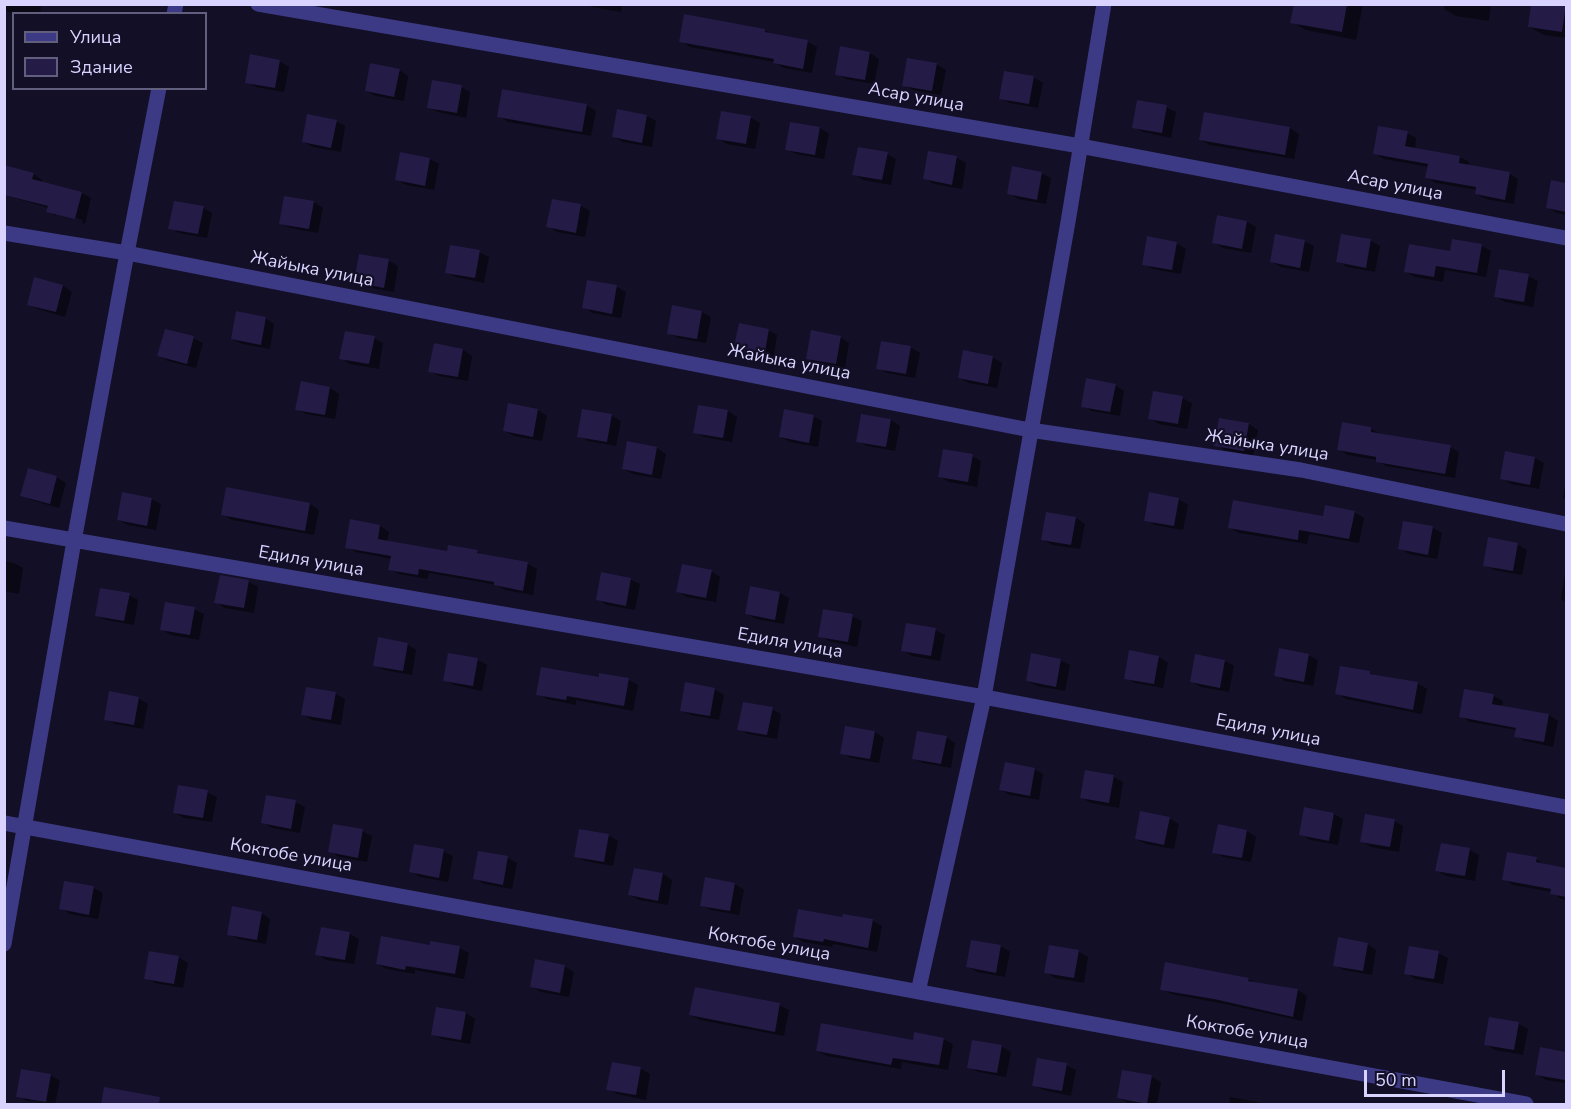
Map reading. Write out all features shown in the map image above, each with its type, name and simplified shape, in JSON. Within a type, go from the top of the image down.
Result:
[{"type":"street","name":"Асар улица","points":[[258,4],[1080,146],[1566,238]]},
{"type":"street","points":[[918,992],[984,697],[1104,4]]},
{"type":"street","points":[[4,944],[74,541],[159,90]]},
{"type":"street","name":"Жайыка улица","points":[[4,233],[127,254],[1030,430],[1301,470],[1566,524]]},
{"type":"street","name":"Едиля улица","points":[[4,528],[984,697],[1566,807]]},
{"type":"street","name":"Коктобе улица","points":[[4,823],[1526,1104]]},
{"type":"building","points":[[1294,4],[1347,4],[1342,32],[1290,23]]},
{"type":"building","points":[[1531,4],[1566,4],[1562,32],[1528,27]]},
{"type":"building","points":[[684,14],[765,29],[765,32],[808,40],[803,69],[773,63],[774,59],[679,42]]},
{"type":"building","points":[[840,46],[870,52],[865,80],[835,75]]},
{"type":"building","points":[[250,54],[280,60],[275,88],[245,83]]},
{"type":"building","points":[[907,58],[937,63],[932,91],[902,86]]},
{"type":"building","points":[[370,63],[400,69],[394,97],[365,91]]},
{"type":"building","points":[[1004,71],[1034,76],[1029,104],[999,99]]},
{"type":"building","points":[[432,80],[462,85],[457,113],[427,108]]},
{"type":"building","points":[[502,89],[587,104],[582,132],[497,117]]},
{"type":"building","points":[[1137,100],[1167,105],[1162,133],[1132,128]]},
{"type":"building","points":[[617,109],[647,115],[642,143],[612,137]]},
{"type":"building","points":[[721,111],[751,116],[746,144],[716,139]]},
{"type":"building","points":[[1204,112],[1290,127],[1285,155],[1199,140]]},
{"type":"building","points":[[307,114],[337,120],[331,148],[302,142]]},
{"type":"building","points":[[790,122],[820,127],[815,155],[785,150]]},
{"type":"building","points":[[1378,126],[1408,131],[1405,146],[1460,156],[1459,163],[1510,172],[1505,200],[1475,194],[1476,187],[1425,178],[1428,164],[1373,154]]},
{"type":"building","points":[[858,147],[888,152],[882,180],[852,175]]},
{"type":"building","points":[[928,151],[957,156],[952,185],[923,179]]},
{"type":"building","points":[[400,152],[430,158],[425,186],[395,180]]},
{"type":"building","points":[[4,165],[34,173],[32,179],[82,192],[75,219],[46,212],[48,206],[4,195]]},
{"type":"building","points":[[1012,166],[1042,172],[1037,200],[1007,194]]},
{"type":"building","points":[[1551,180],[1566,183],[1566,212],[1546,208]]},
{"type":"building","points":[[284,196],[314,201],[309,229],[279,224]]},
{"type":"building","points":[[552,199],[581,204],[576,233],[546,227]]},
{"type":"building","points":[[174,201],[204,206],[198,234],[168,229]]},
{"type":"building","points":[[1217,215],[1247,221],[1242,249],[1212,243]]},
{"type":"building","points":[[1275,234],[1305,240],[1300,268],[1270,262]]},
{"type":"building","points":[[1341,234],[1371,239],[1366,268],[1336,262]]},
{"type":"building","points":[[1147,236],[1177,242],[1172,270],[1142,265]]},
{"type":"building","points":[[1452,239],[1482,244],[1477,273],[1436,266],[1434,277],[1404,272],[1409,244],[1450,251]]},
{"type":"building","points":[[450,245],[480,250],[475,278],[445,273]]},
{"type":"building","points":[[359,254],[389,259],[384,288],[354,282]]},
{"type":"building","points":[[1499,269],[1529,274],[1524,302],[1494,297]]},
{"type":"building","points":[[34,277],[63,285],[56,312],[27,305]]},
{"type":"building","points":[[587,280],[617,285],[612,314],[582,308]]},
{"type":"building","points":[[672,305],[702,311],[697,339],[667,334]]},
{"type":"building","points":[[236,311],[266,317],[261,345],[231,339]]},
{"type":"building","points":[[739,323],[769,329],[764,357],[733,351]]},
{"type":"building","points":[[165,329],[194,336],[187,364],[157,356]]},
{"type":"building","points":[[811,330],[841,336],[836,364],[806,359]]},
{"type":"building","points":[[345,331],[375,336],[369,364],[339,359]]},
{"type":"building","points":[[881,341],[911,346],[906,374],[876,369]]},
{"type":"building","points":[[434,343],[463,349],[458,377],[428,372]]},
{"type":"building","points":[[963,350],[993,356],[988,384],[958,378]]},
{"type":"building","points":[[1086,378],[1116,384],[1110,412],[1081,407]]},
{"type":"building","points":[[301,381],[330,387],[325,415],[295,410]]},
{"type":"building","points":[[1153,391],[1183,396],[1178,424],[1148,419]]},
{"type":"building","points":[[508,403],[538,409],[533,437],[503,431]]},
{"type":"building","points":[[698,405],[728,410],[723,438],[693,433]]},
{"type":"building","points":[[582,409],[612,414],[607,442],[577,437]]},
{"type":"building","points":[[784,409],[814,415],[809,443],[779,437]]},
{"type":"building","points":[[861,414],[891,419],[886,447],[856,442]]},
{"type":"building","points":[[1219,418],[1249,423],[1244,451],[1214,446]]},
{"type":"building","points":[[1342,422],[1371,427],[1371,432],[1451,445],[1445,474],[1376,462],[1376,457],[1337,450]]},
{"type":"building","points":[[627,441],[657,447],[652,475],[622,469]]},
{"type":"building","points":[[943,449],[973,454],[968,482],[938,477]]},
{"type":"building","points":[[1505,451],[1535,457],[1530,485],[1500,479]]},
{"type":"building","points":[[28,468],[57,476],[50,504],[20,496]]},
{"type":"building","points":[[226,487],[310,503],[305,531],[221,515]]},
{"type":"building","points":[[122,492],[152,498],[147,526],[117,520]]},
{"type":"building","points":[[1149,492],[1179,498],[1174,526],[1144,521]]},
{"type":"building","points":[[1233,500],[1323,516],[1325,505],[1355,511],[1349,539],[1299,530],[1298,540],[1228,528]]},
{"type":"building","points":[[1046,512],[1076,517],[1071,545],[1041,540]]},
{"type":"building","points":[[350,519],[380,525],[378,539],[447,551],[448,545],[528,562],[523,591],[494,585],[494,582],[419,569],[418,575],[388,570],[391,556],[345,548]]},
{"type":"building","points":[[1403,521],[1433,526],[1428,555],[1398,549]]},
{"type":"building","points":[[1488,537],[1518,543],[1513,571],[1483,566]]},
{"type":"building","points":[[682,564],[712,570],[706,598],[676,592]]},
{"type":"building","points":[[601,572],[631,578],[626,606],[596,600]]},
{"type":"building","points":[[220,575],[249,580],[244,608],[214,603]]},
{"type":"building","points":[[750,586],[780,592],[775,620],[745,614]]},
{"type":"building","points":[[100,588],[130,593],[124,621],[95,616]]},
{"type":"building","points":[[165,602],[195,607],[190,635],[160,630]]},
{"type":"building","points":[[823,609],[853,614],[848,642],[818,637]]},
{"type":"building","points":[[906,623],[936,628],[931,656],[901,651]]},
{"type":"building","points":[[378,637],[408,643],[403,671],[373,666]]},
{"type":"building","points":[[1279,648],[1309,654],[1304,682],[1274,676]]},
{"type":"building","points":[[1129,650],[1159,656],[1154,684],[1124,679]]},
{"type":"building","points":[[448,653],[478,658],[473,686],[443,681]]},
{"type":"building","points":[[1031,653],[1061,659],[1056,687],[1026,681]]},
{"type":"building","points":[[1195,654],[1225,660],[1220,688],[1190,682]]},
{"type":"building","points":[[1340,666],[1370,671],[1370,674],[1418,682],[1413,710],[1335,694]]},
{"type":"building","points":[[541,667],[599,677],[599,673],[629,678],[624,706],[567,696],[566,700],[536,695]]},
{"type":"building","points":[[685,682],[715,688],[710,716],[680,711]]},
{"type":"building","points":[[306,687],[336,692],[331,720],[301,715]]},
{"type":"building","points":[[1464,689],[1494,694],[1492,704],[1549,714],[1544,742],[1514,737],[1516,728],[1459,717]]},
{"type":"building","points":[[109,691],[139,697],[134,725],[104,720]]},
{"type":"building","points":[[743,702],[773,707],[767,735],[737,730]]},
{"type":"building","points":[[845,726],[875,731],[870,759],[840,754]]},
{"type":"building","points":[[917,731],[947,736],[941,764],[912,759]]},
{"type":"building","points":[[1005,762],[1035,768],[1030,796],[999,790]]},
{"type":"building","points":[[1085,770],[1114,775],[1109,803],[1080,798]]},
{"type":"building","points":[[178,785],[208,790],[203,818],[173,813]]},
{"type":"building","points":[[266,795],[296,800],[291,829],[261,823]]},
{"type":"building","points":[[1304,807],[1334,813],[1329,841],[1299,835]]},
{"type":"building","points":[[1140,811],[1170,817],[1164,845],[1135,839]]},
{"type":"building","points":[[1365,814],[1395,819],[1390,847],[1360,842]]},
{"type":"building","points":[[333,824],[363,829],[358,858],[328,852]]},
{"type":"building","points":[[1218,824],[1247,830],[1242,858],[1212,853]]},
{"type":"building","points":[[579,829],[609,834],[604,862],[574,857]]},
{"type":"building","points":[[1441,843],[1470,848],[1465,876],[1435,871]]},
{"type":"building","points":[[414,844],[444,849],[439,878],[409,872]]},
{"type":"building","points":[[478,851],[508,856],[503,885],[473,879]]},
{"type":"building","points":[[1507,852],[1537,857],[1536,862],[1566,868],[1566,897],[1550,894],[1551,889],[1502,880]]},
{"type":"building","points":[[634,868],[663,873],[658,901],[628,895]]},
{"type":"building","points":[[705,877],[735,883],[730,911],[700,906]]},
{"type":"building","points":[[64,881],[94,886],[89,915],[59,909]]},
{"type":"building","points":[[232,906],[262,912],[257,940],[227,935]]},
{"type":"building","points":[[798,909],[842,917],[843,914],[873,919],[868,948],[824,939],[823,942],[793,937]]},
{"type":"building","points":[[321,927],[350,932],[345,960],[315,955]]},
{"type":"building","points":[[381,936],[430,945],[430,941],[460,946],[455,974],[406,966],[405,970],[376,964]]},
{"type":"building","points":[[1338,937],[1368,943],[1363,971],[1333,966]]},
{"type":"building","points":[[971,940],[1001,945],[996,973],[966,967]]},
{"type":"building","points":[[1049,945],[1079,950],[1074,978],[1044,973]]},
{"type":"building","points":[[1409,946],[1439,951],[1434,979],[1404,974]]},
{"type":"building","points":[[149,951],[179,956],[174,984],[144,979]]},
{"type":"building","points":[[535,959],[565,965],[560,993],[530,987]]},
{"type":"building","points":[[1165,962],[1249,978],[1248,981],[1298,989],[1293,1017],[1214,999],[1160,990]]},
{"type":"building","points":[[695,987],[780,1003],[775,1032],[689,1015]]},
{"type":"building","points":[[436,1007],[466,1012],[461,1040],[431,1035]]},
{"type":"building","points":[[1489,1017],[1519,1022],[1514,1050],[1484,1045]]},
{"type":"building","points":[[821,1023],[913,1040],[914,1032],[944,1038],[939,1065],[893,1058],[891,1065],[816,1051]]},
{"type":"building","points":[[972,1040],[1002,1045],[997,1073],[967,1068]]},
{"type":"building","points":[[1540,1047],[1566,1052],[1565,1080],[1535,1075]]},
{"type":"building","points":[[1037,1058],[1067,1063],[1062,1091],[1032,1086]]},
{"type":"building","points":[[612,1062],[641,1067],[636,1095],[606,1090]]},
{"type":"building","points":[[21,1069],[51,1074],[46,1102],[16,1097]]},
{"type":"building","points":[[1122,1070],[1152,1075],[1147,1104],[1117,1098]]},
{"type":"building","points":[[104,1087],[160,1097],[159,1104],[101,1104]]}]
